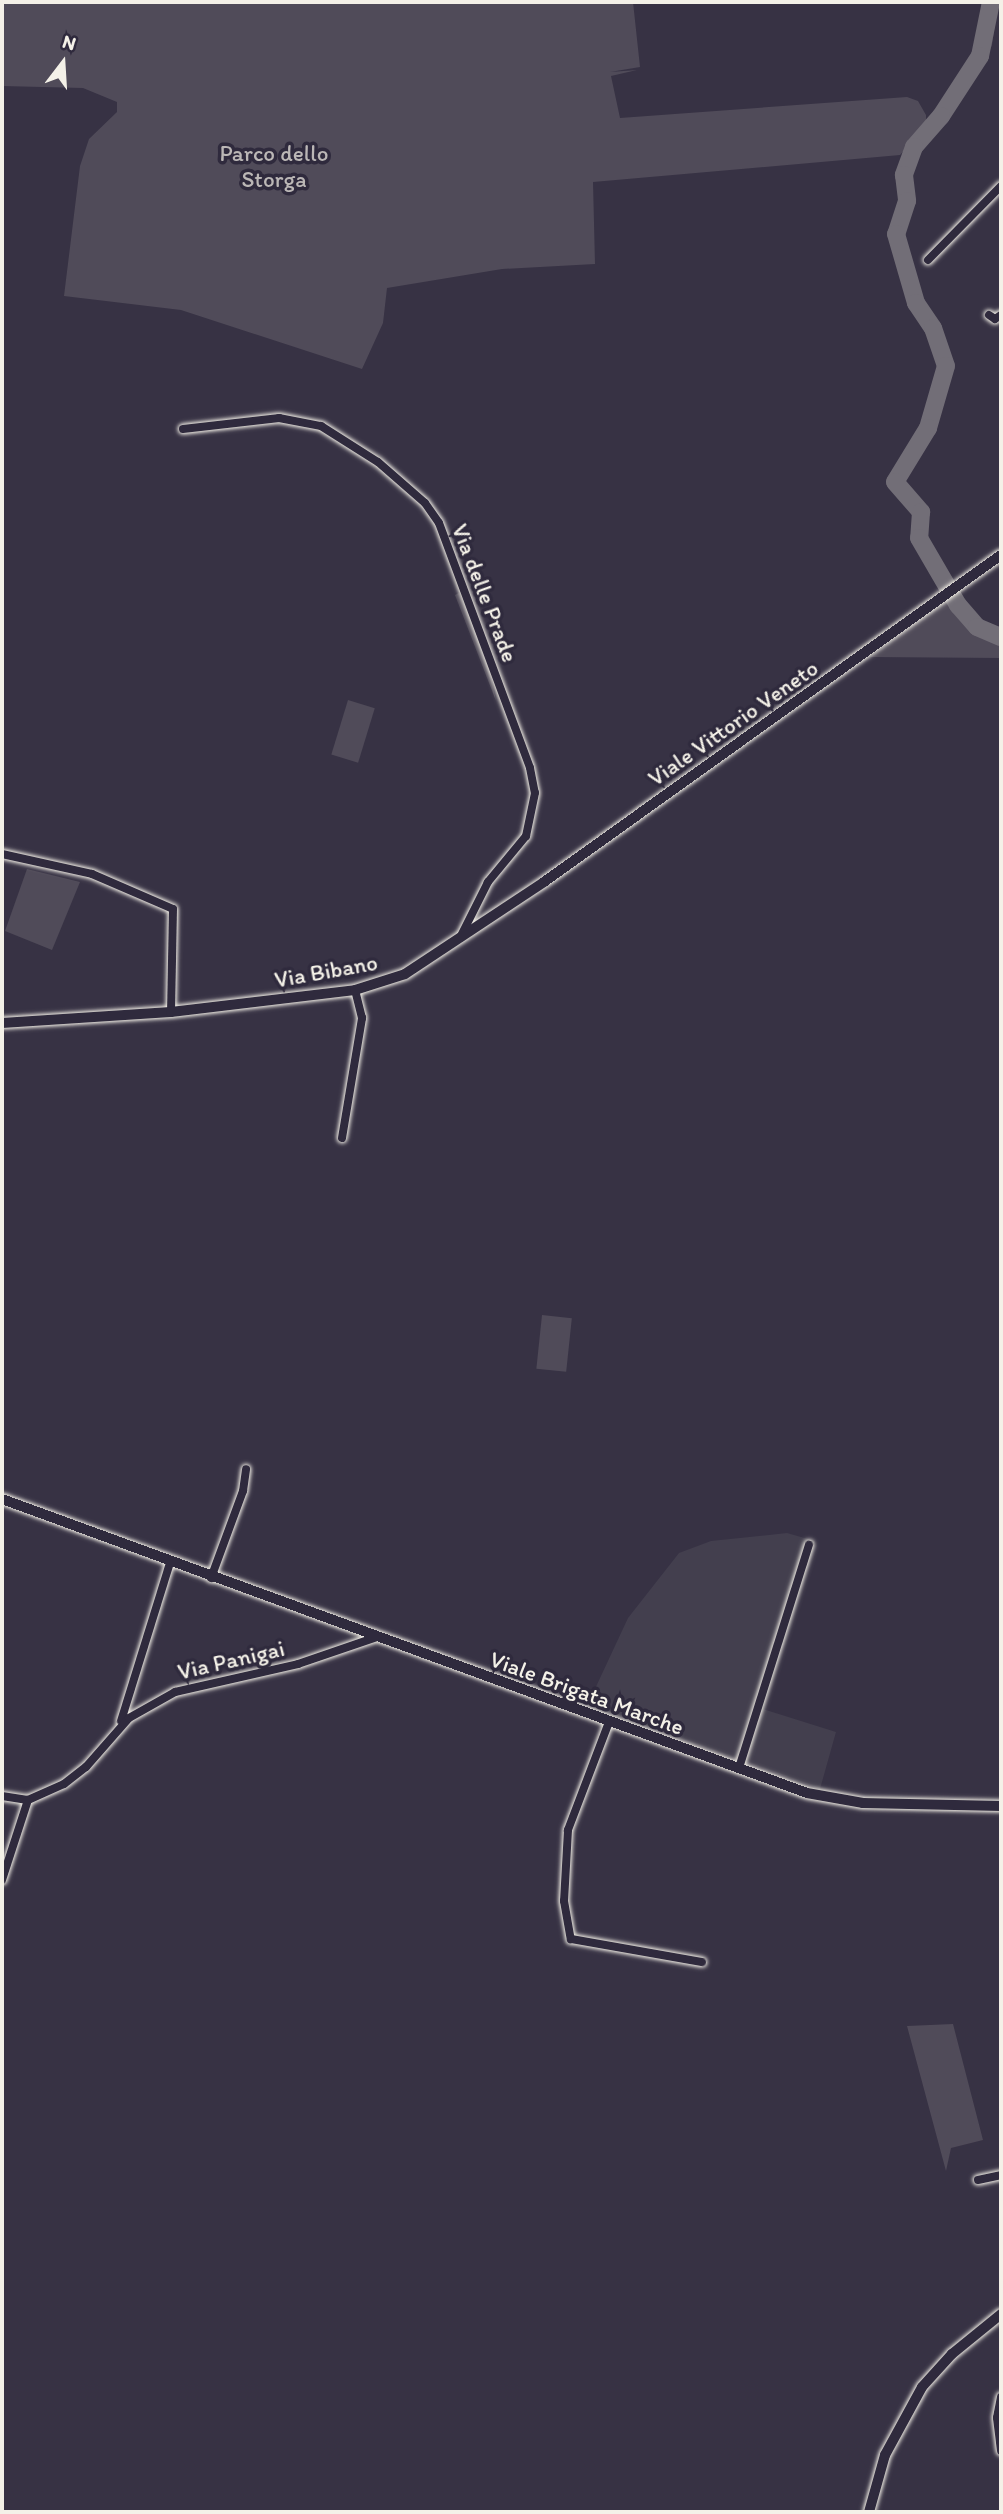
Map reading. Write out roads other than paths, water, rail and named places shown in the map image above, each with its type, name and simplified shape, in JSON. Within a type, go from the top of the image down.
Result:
[{"type":"street","points":[[928,260],[1001,186]]},
{"type":"street","points":[[989,315],[995,319],[1001,315]]},
{"type":"street","name":"Via delle Prade","points":[[183,429],[279,418],[321,425],[397,478],[425,503],[439,523],[530,768],[535,793],[526,836],[488,882],[459,940]]},
{"type":"street","name":"Viale Vittorio Veneto","points":[[544,881],[1001,555]]},
{"type":"street","points":[[2,854],[92,874],[173,909],[171,1012]]},
{"type":"street","name":"Via Bibano","points":[[2,1023],[171,1012],[355,990],[405,974],[544,881]]},
{"type":"street","points":[[342,1138],[362,1018],[355,990]]},
{"type":"street","points":[[211,1578],[243,1491],[246,1469]]},
{"type":"street","name":"Viale Brigata Marche","points":[[2,1499],[539,1697],[839,1801],[1001,1806]]},
{"type":"street","points":[[739,1768],[808,1545]]},
{"type":"street","points":[[121,1721],[170,1563]]},
{"type":"street","name":"Via Panigai","points":[[27,1800],[76,1775],[129,1718],[164,1696],[202,1683],[330,1655],[377,1637]]},
{"type":"street","points":[[609,1722],[568,1830],[564,1901],[571,1939],[702,1962]]},
{"type":"street","points":[[2,1796],[27,1800],[2,1880]]},
{"type":"street","points":[[978,2180],[1001,2175]]},
{"type":"street","points":[[869,2512],[885,2455],[922,2387],[952,2354],[1001,2314]]},
{"type":"street","points":[[1001,2397],[997,2418],[1001,2451]]},
{"type":"waterway","points":[[991,2],[980,56],[941,116],[914,147],[904,175],[907,201],[896,234],[916,303],[933,328],[946,366],[928,428],[895,482],[921,512],[919,538],[958,605],[977,627],[1001,637]]},
{"type":"park label","name":"Parco dello Storga","points":[[274,166]]}]
